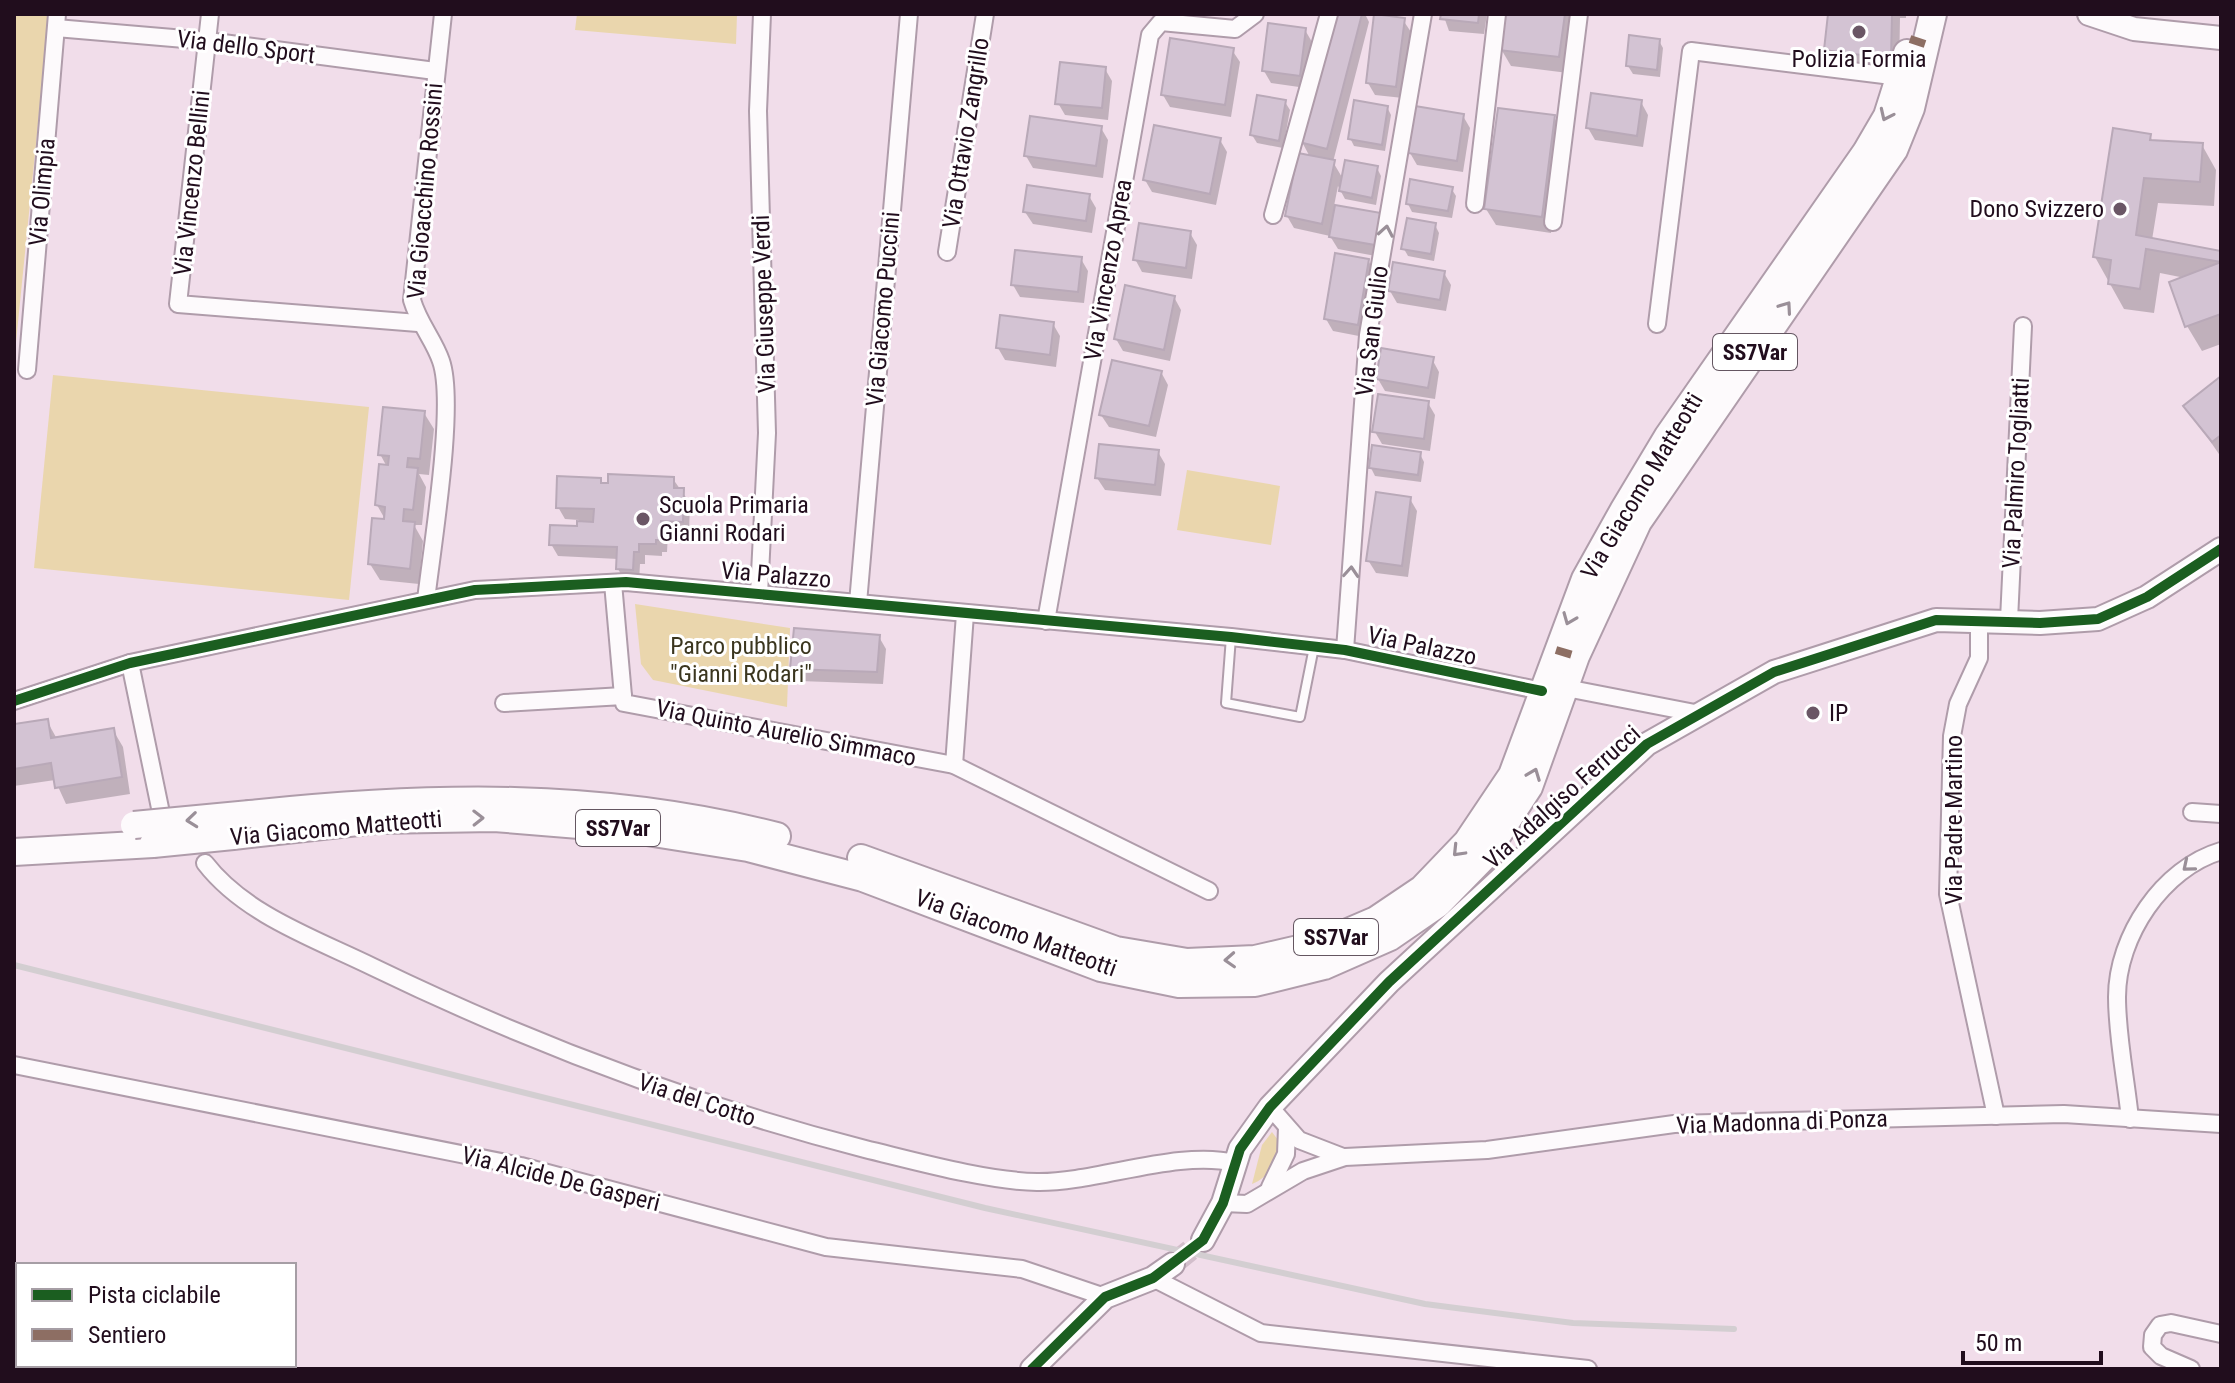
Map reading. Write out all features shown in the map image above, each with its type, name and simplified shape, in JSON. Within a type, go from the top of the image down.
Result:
[{"type":"main road","name":"Via Giacomo Matteotti","points":[[144,834],[233,836],[391,820],[494,818],[628,829],[748,848],[863,878],[1101,968],[1179,984],[1255,983],[1324,966],[1402,928],[1438,904],[1482,859],[1529,787],[1585,579],[1668,436],[1866,152],[1887,116],[1916,14]]},
{"type":"main road","name":"Via Giacomo Matteotti","points":[[25,851],[144,834],[250,814],[374,801],[498,798],[625,808],[752,830],[867,860],[1116,950],[1187,962],[1255,959],[1320,944],[1376,920],[1422,889],[1467,842],[1512,775],[1554,689],[1576,656],[1638,522],[1894,150],[1911,108],[1933,14]]},
{"type":"street","name":"Via Vincenzo Bellini","points":[[210,14],[178,304],[418,323]]},
{"type":"street","name":"Via Gioacchino Rossini","points":[[426,600],[446,403],[441,361],[418,323],[412,300],[443,14]]},
{"type":"street","name":"Via Giuseppe Verdi","points":[[759,594],[767,433],[758,111],[762,14]]},
{"type":"street","name":"Via Giacomo Puccini","points":[[858,603],[909,14]]},
{"type":"street","name":"Via Ottavio Zangrillo","points":[[947,252],[985,14]]},
{"type":"street","name":"Via Vincenzo Aprea","points":[[1046,621],[1150,35],[1161,22],[1235,29],[1255,14]]},
{"type":"street","points":[[1273,215],[1329,14]]},
{"type":"street","name":"Via San Giulio","points":[[1345,650],[1368,335],[1423,14]]},
{"type":"street","points":[[1475,204],[1497,14]]},
{"type":"street","points":[[1553,222],[1579,14]]},
{"type":"street","points":[[2089,14],[2134,29],[2221,38]]},
{"type":"street","points":[[2114,14],[2134,29]]},
{"type":"street","name":"Via dello Sport","points":[[57,21],[435,71]]},
{"type":"street","name":"Via Olimpia","points":[[27,370],[57,21]]},
{"type":"street","points":[[1657,324],[1691,51],[1900,77]]},
{"type":"street","name":"Via Palmiro Togliatti","points":[[2009,620],[2023,326]]},
{"type":"street","name":"Via Adalgiso Ferrucci","points":[[1203,1240],[1223,1203],[1246,1137],[1270,1107],[1389,982],[1647,744],[1774,672],[1803,662],[1936,620],[2040,623],[2098,619],[2147,597],[2221,549]]},
{"type":"street","name":"Via Palazzo","points":[[14,701],[130,663],[475,590],[613,583],[1231,637],[1345,650],[1700,714]]},
{"type":"street","name":"Via Quinto Aurelio Simmaco","points":[[613,583],[624,703],[954,765],[1209,891]]},
{"type":"street","points":[[954,765],[965,614]]},
{"type":"street","name":"Via Padre Martino","points":[[1979,620],[1979,658],[1958,704],[1952,736],[1948,894],[1996,1116]]},
{"type":"street","points":[[130,663],[160,808]]},
{"type":"street","name":"Via Quinto Aurelio Simmaco","points":[[504,703],[623,696]]},
{"type":"street","points":[[2192,812],[2221,814]]},
{"type":"street","points":[[2130,1119],[2117,996],[2121,963],[2139,923],[2160,891],[2198,857],[2221,851]]},
{"type":"street","name":"Via del Cotto","points":[[205,863],[269,917],[465,1011],[589,1063],[777,1126],[932,1165],[1037,1182],[1220,1159],[1235,1163]]},
{"type":"street","name":"Via Alcide De Gasperi","points":[[14,1065],[521,1166],[826,1247],[1022,1269],[1105,1297]]},
{"type":"street","name":"Via Madonna di Ponza","points":[[1270,1107],[1287,1128],[1318,1150],[1345,1157]]},
{"type":"street","name":"Via Madonna di Ponza","points":[[1223,1203],[1247,1204],[1269,1188],[1303,1171],[1345,1157],[1487,1150],[1674,1124],[2064,1114],[2221,1124]]},
{"type":"street","points":[[1269,1188],[1286,1154],[1287,1128]]},
{"type":"street","points":[[1032,1369],[1105,1297],[1153,1278],[1173,1264]]},
{"type":"street","points":[[1153,1278],[1261,1333],[1588,1369]]},
{"type":"street","points":[[2191,1369],[2161,1356],[2152,1347],[2160,1325],[2171,1323],[2221,1334]]},
{"type":"lane","points":[[1231,637],[1226,703],[1300,717],[1314,647]]},
{"type":"green space","points":[[14,14],[49,14],[14,362]]},
{"type":"green space","points":[[577,14],[737,14],[736,44],[575,30]]},
{"type":"green space","points":[[53,375],[369,407],[349,600],[34,568]]},
{"type":"green space","points":[[1187,470],[1280,486],[1271,545],[1177,530]]},
{"type":"green space","name":"Parco pubblico \"Gianni Rodari\"","points":[[635,604],[790,628],[787,707],[653,680],[641,664]]},
{"type":"green space","points":[[1272,1132],[1278,1140],[1275,1160],[1264,1177],[1252,1184],[1262,1145]]},
{"type":"building","points":[[1333,14],[1362,14],[1327,149],[1299,142]]},
{"type":"building","points":[[1374,14],[1405,18],[1396,87],[1366,83]]},
{"type":"building","points":[[1441,14],[1479,14],[1478,23],[1440,19]]},
{"type":"building","points":[[1504,14],[1565,14],[1559,57],[1499,50]]},
{"type":"building","name":"Polizia Formia","points":[[1828,14],[1892,14],[1891,59],[1824,50]]},
{"type":"building","points":[[1268,23],[1306,28],[1300,76],[1262,71]]},
{"type":"building","points":[[1629,35],[1660,39],[1657,70],[1626,66]]},
{"type":"building","points":[[1170,38],[1234,48],[1225,105],[1161,95]]},
{"type":"building","points":[[1060,62],[1106,67],[1102,108],[1055,104]]},
{"type":"building","points":[[1591,93],[1642,100],[1637,136],[1586,128]]},
{"type":"building","points":[[1257,95],[1286,100],[1279,141],[1250,135]]},
{"type":"building","points":[[1354,100],[1388,106],[1382,145],[1348,139]]},
{"type":"building","points":[[1415,106],[1464,114],[1457,161],[1408,153]]},
{"type":"building","points":[[1498,108],[1555,115],[1542,217],[1484,209]]},
{"type":"building","points":[[1030,116],[1102,126],[1096,166],[1024,156]]},
{"type":"building","points":[[1154,125],[1221,138],[1210,194],[1143,180]]},
{"type":"building","name":"Dono Svizzero","points":[[2113,128],[2151,134],[2150,140],[2203,143],[2200,182],[2144,178],[2136,235],[2221,251],[2221,262],[2146,249],[2140,289],[2108,284],[2111,260],[2093,257]]},
{"type":"building","points":[[1298,153],[1335,160],[1322,224],[1285,216]]},
{"type":"building","points":[[1345,160],[1378,166],[1372,198],[1339,191]]},
{"type":"building","points":[[1410,179],[1453,187],[1448,211],[1406,204]]},
{"type":"building","points":[[1027,185],[1090,194],[1086,221],[1023,212]]},
{"type":"building","points":[[1335,205],[1381,213],[1375,245],[1329,237]]},
{"type":"building","points":[[1407,218],[1436,223],[1431,254],[1401,249]]},
{"type":"building","points":[[1139,223],[1191,231],[1186,268],[1133,260]]},
{"type":"building","points":[[1015,250],[1082,257],[1078,292],[1011,285]]},
{"type":"building","points":[[1335,253],[1369,259],[1358,325],[1324,319]]},
{"type":"building","points":[[1393,262],[1445,271],[1440,300],[1388,291]]},
{"type":"building","points":[[2221,262],[2221,314],[2185,327],[2169,282]]},
{"type":"building","points":[[1125,285],[1175,296],[1164,350],[1114,339]]},
{"type":"building","points":[[1000,315],[1054,322],[1050,355],[996,348]]},
{"type":"building","points":[[1381,348],[1434,357],[1428,388],[1376,379]]},
{"type":"building","points":[[1112,360],[1162,371],[1149,426],[1099,415]]},
{"type":"building","points":[[2221,376],[2221,435],[2212,442],[2183,406]]},
{"type":"building","points":[[1378,394],[1429,401],[1424,439],[1372,432]]},
{"type":"building","points":[[383,407],[425,411],[420,459],[408,458],[407,467],[418,468],[413,510],[404,509],[403,521],[415,522],[410,569],[368,564],[372,518],[384,519],[385,507],[375,505],[379,464],[388,465],[389,456],[378,455]]},
{"type":"building","points":[[1099,444],[1159,450],[1155,485],[1095,478]]},
{"type":"building","points":[[1372,445],[1421,452],[1418,475],[1369,468]]},
{"type":"building","points":[[608,474],[674,477],[674,488],[684,488],[683,522],[661,521],[661,540],[656,540],[656,544],[639,544],[639,552],[634,552],[633,570],[616,569],[617,547],[549,545],[550,525],[577,526],[577,521],[593,522],[594,509],[556,508],[557,476],[601,478],[601,483],[608,483]]},
{"type":"building","points":[[1376,492],[1411,497],[1402,566],[1366,561]]},
{"type":"building","points":[[794,628],[880,635],[877,672],[790,669]]},
{"type":"building","points":[[48,719],[51,738],[114,728],[122,777],[55,788],[51,763],[14,769],[14,724]]},
{"type":"tunnel","points":[[1173,1264],[1203,1240]]},
{"type":"railway","points":[[14,965],[985,1208],[1425,1304],[1573,1323],[1734,1329]]},
{"type":"marked path","points":[[1910,39],[1925,44]]},
{"type":"marked path","points":[[1556,650],[1576,656]]},
{"type":"cycle path","points":[[1032,1369],[1105,1297],[1153,1278],[1203,1240],[1223,1203],[1240,1149],[1270,1107],[1389,982],[1647,744],[1774,672],[1936,620],[2040,623],[2098,619],[2147,597],[2221,549]]},
{"type":"cycle path","points":[[14,701],[130,663],[475,590],[626,582],[1345,650],[1542,691]]},
{"type":"place","name":"Polizia Formia","points":[[1859,32]]},
{"type":"place","name":"Dono Svizzero","points":[[2120,209]]},
{"type":"place","name":"Scuola Primaria Gianni Rodari","points":[[643,519]]},
{"type":"place","name":"IP","points":[[1813,713]]}]
